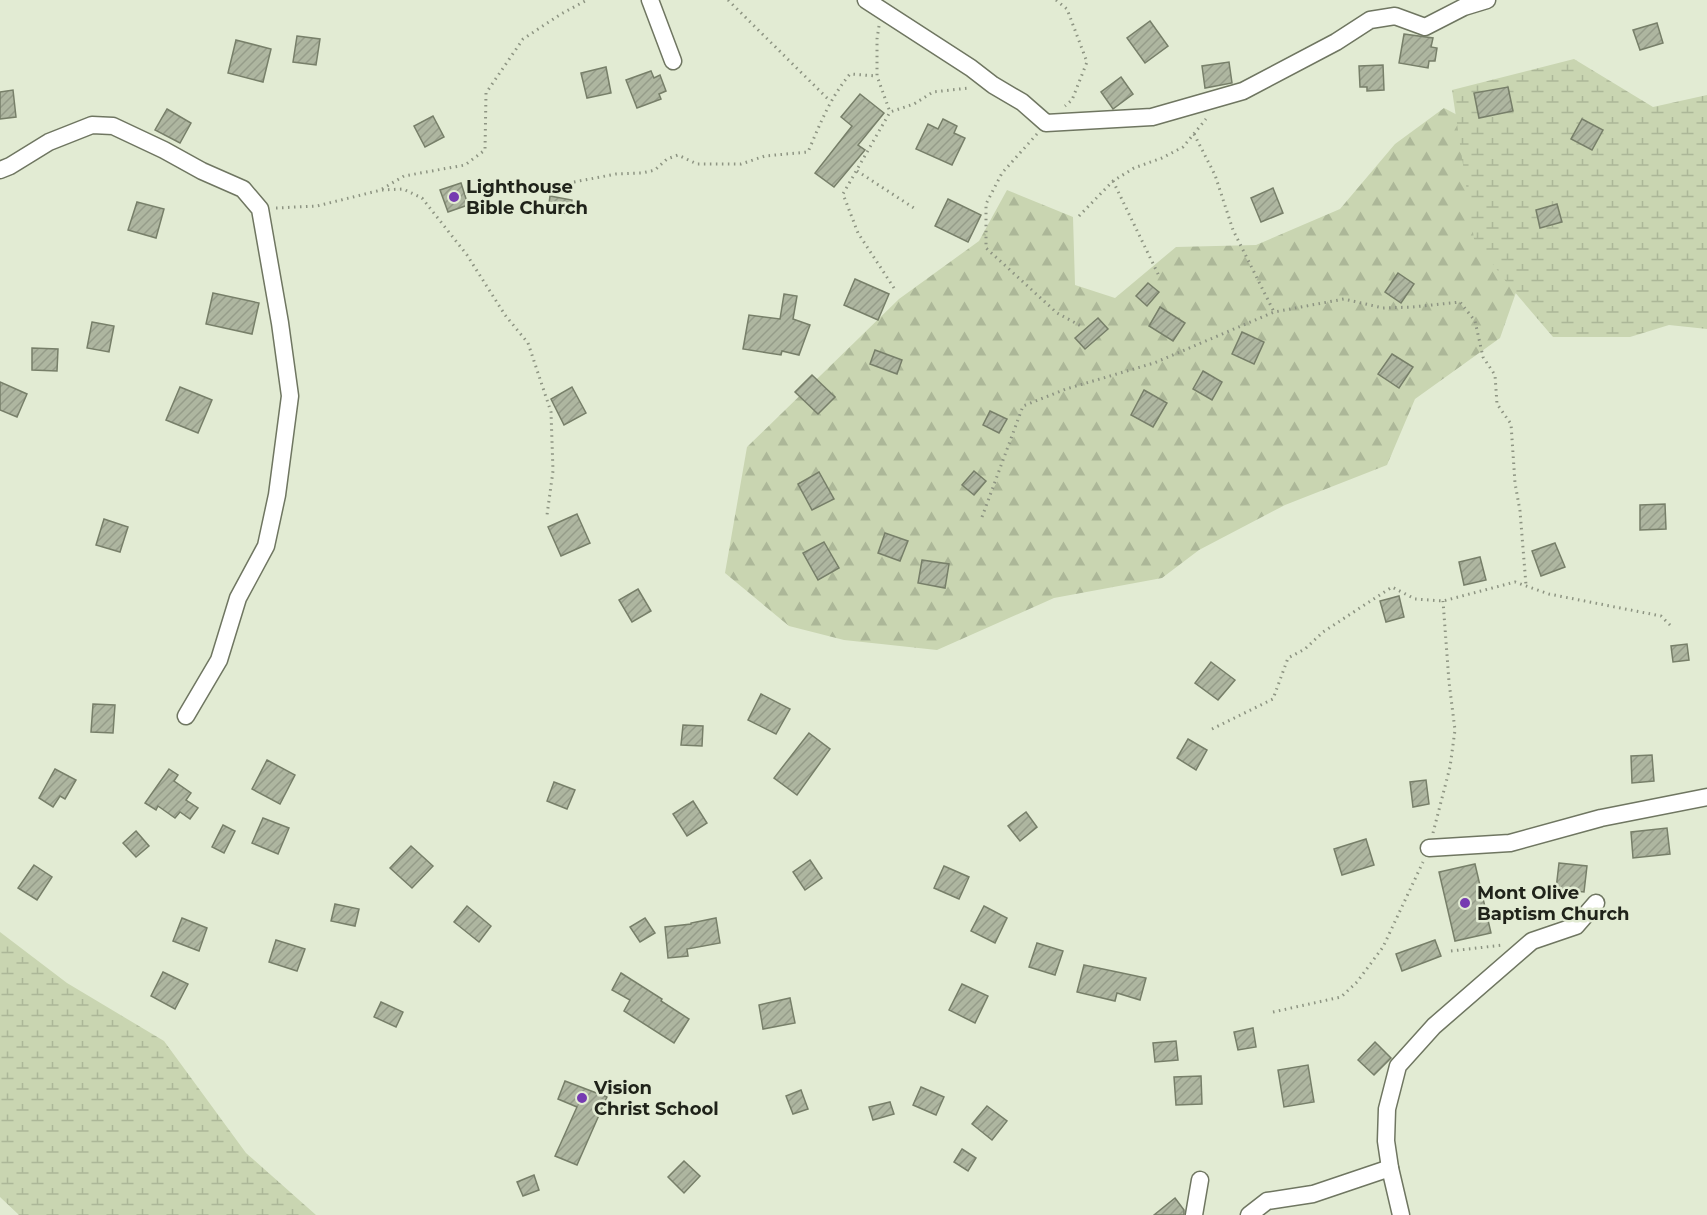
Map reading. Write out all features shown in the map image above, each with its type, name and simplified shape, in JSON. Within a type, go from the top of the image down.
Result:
[{"type":"street","points":[[650,0],[673,61]]},
{"type":"street","points":[[866,0],[1022,102],[1046,123],[1152,117],[1224,97],[1243,91],[1336,42],[1370,20],[1395,16],[1425,27],[1464,7],[1486,0]]},
{"type":"street","points":[[0,170],[49,142],[92,125],[113,126],[164,150],[201,171],[243,189],[260,209],[290,396],[277,495],[266,546],[238,598],[219,660],[186,716]]},
{"type":"street","points":[[1429,848],[1510,843],[1601,818],[1707,797]]},
{"type":"street","points":[[1401,1215],[1386,1141],[1387,1109],[1398,1066],[1434,1026],[1532,941],[1576,926],[1596,903]]},
{"type":"street","points":[[1250,1215],[1267,1202],[1312,1194],[1390,1168]]},
{"type":"street","points":[[1194,1215],[1200,1180]]},
{"type":"path","points":[[381,190],[404,176],[465,165],[485,150],[486,93],[523,39],[587,0]]},
{"type":"path","points":[[728,0],[830,101]]},
{"type":"path","points":[[1056,0],[1067,9],[1087,62],[1072,100],[1046,123],[1002,173],[986,204],[986,248],[1057,313],[1082,326]]},
{"type":"path","points":[[882,9],[877,39],[877,76],[890,112]]},
{"type":"path","points":[[574,182],[655,170],[667,159],[678,155],[698,164],[741,164],[765,156],[808,152],[830,101],[850,74],[877,76]]},
{"type":"path","points":[[894,288],[858,233],[843,194],[890,112],[914,104],[933,92],[993,85]]},
{"type":"path","points":[[1079,216],[1113,181],[1134,168],[1162,158],[1183,147],[1224,97]]},
{"type":"path","points":[[1194,134],[1215,175],[1233,231],[1274,312]]},
{"type":"path","points":[[857,171],[914,208]]},
{"type":"path","points":[[1113,181],[1160,278]]},
{"type":"path","points":[[260,209],[317,206],[381,190],[403,189],[422,198],[467,255],[505,315],[528,343],[551,412],[553,471],[546,515]]},
{"type":"path","points":[[982,517],[1023,406],[1066,389],[1154,363],[1274,312],[1344,299],[1383,308],[1460,302],[1474,321],[1483,357],[1495,375],[1497,404],[1511,424],[1526,585]]},
{"type":"path","points":[[1212,729],[1273,699],[1288,658],[1305,649],[1323,632],[1392,587],[1415,599],[1443,601],[1515,582],[1549,594],[1661,616],[1673,628]]},
{"type":"path","points":[[1273,1012],[1341,997],[1357,982],[1383,947],[1429,848],[1450,767],[1455,730],[1443,601]]},
{"type":"path","points":[[1451,951],[1532,941]]},
{"type":"green space","points":[[1574,59],[1653,107],[1707,95],[1707,329],[1669,325],[1630,337],[1553,337],[1507,283],[1474,239],[1452,90]]},
{"type":"green space","points":[[1444,108],[1505,140],[1538,230],[1500,338],[1415,399],[1387,465],[1285,505],[1199,550],[1162,578],[1054,598],[937,650],[844,640],[789,626],[725,573],[747,447],[899,299],[979,241],[1007,190],[1073,217],[1075,285],[1115,298],[1176,247],[1256,245],[1340,209],[1395,144]]},
{"type":"green space","points":[[0,932],[67,983],[164,1041],[246,1153],[316,1215],[19,1215],[0,1197]]},
{"type":"building","points":[[1150,21],[1168,46],[1145,63],[1127,38]]},
{"type":"building","points":[[1657,23],[1663,43],[1640,50],[1633,30]]},
{"type":"building","points":[[1404,34],[1433,38],[1431,47],[1437,48],[1435,61],[1429,61],[1428,68],[1399,63]]},
{"type":"building","points":[[297,36],[320,39],[316,65],[293,62]]},
{"type":"building","points":[[236,40],[271,49],[263,82],[228,73]]},
{"type":"building","points":[[1229,62],[1232,83],[1205,88],[1202,66]]},
{"type":"building","points":[[1383,65],[1384,90],[1367,91],[1367,87],[1360,87],[1359,66]]},
{"type":"building","points":[[606,67],[611,93],[587,98],[581,73]]},
{"type":"building","points":[[651,71],[654,78],[660,75],[666,91],[659,94],[661,99],[637,108],[626,80]]},
{"type":"building","points":[[1121,77],[1133,94],[1113,109],[1101,92]]},
{"type":"building","points":[[1508,87],[1513,111],[1479,118],[1474,93]]},
{"type":"building","points":[[13,90],[16,117],[0,119],[0,92]]},
{"type":"building","points":[[860,94],[884,113],[858,145],[865,150],[834,187],[815,173],[852,126],[841,117]]},
{"type":"building","points":[[167,109],[191,123],[180,143],[155,130]]},
{"type":"building","points":[[433,116],[444,137],[425,147],[414,126]]},
{"type":"building","points":[[943,119],[957,126],[954,133],[965,138],[952,165],[916,149],[928,124],[938,129]]},
{"type":"building","points":[[1582,119],[1603,130],[1592,150],[1571,139]]},
{"type":"building","name":"Lighthouse Bible Church","points":[[461,183],[468,205],[448,212],[440,190]]},
{"type":"building","points":[[1273,188],[1283,213],[1261,222],[1251,198]]},
{"type":"building","points":[[550,196],[572,200],[570,214],[548,211]]},
{"type":"building","points":[[948,199],[981,215],[968,242],[935,226]]},
{"type":"building","points":[[137,202],[164,209],[156,238],[128,230]]},
{"type":"building","points":[[1557,204],[1562,222],[1540,228],[1536,210]]},
{"type":"building","points":[[1398,273],[1414,284],[1401,303],[1385,292]]},
{"type":"building","points":[[855,279],[889,294],[878,320],[844,305]]},
{"type":"building","points":[[1148,283],[1159,292],[1147,306],[1136,296]]},
{"type":"building","points":[[213,293],[259,303],[252,334],[206,324]]},
{"type":"building","points":[[784,294],[797,296],[793,319],[810,325],[799,355],[782,351],[781,355],[743,349],[749,315],[780,319]]},
{"type":"building","points":[[1160,307],[1185,323],[1173,341],[1149,326]]},
{"type":"building","points":[[1098,318],[1108,329],[1085,349],[1075,338]]},
{"type":"building","points":[[92,322],[114,326],[109,352],[87,348]]},
{"type":"building","points":[[1242,332],[1264,342],[1254,364],[1232,354]]},
{"type":"building","points":[[32,348],[58,349],[57,371],[32,370]]},
{"type":"building","points":[[875,350],[902,360],[897,374],[870,364]]},
{"type":"building","points":[[1392,354],[1413,367],[1399,388],[1378,374]]},
{"type":"building","points":[[1203,371],[1222,382],[1212,400],[1193,389]]},
{"type":"building","points":[[812,375],[835,397],[818,414],[795,392]]},
{"type":"building","points":[[0,382],[27,394],[17,417],[0,410]]},
{"type":"building","points":[[180,387],[212,400],[198,433],[166,420]]},
{"type":"building","points":[[572,387],[586,413],[564,425],[551,399]]},
{"type":"building","points":[[1144,390],[1167,403],[1153,427],[1131,415]]},
{"type":"building","points":[[990,411],[1007,419],[999,433],[983,425]]},
{"type":"building","points":[[974,471],[986,481],[974,495],[962,485]]},
{"type":"building","points":[[819,472],[834,499],[812,510],[798,484]]},
{"type":"building","points":[[1665,504],[1666,529],[1640,530],[1640,505]]},
{"type":"building","points":[[577,514],[590,543],[561,556],[548,527]]},
{"type":"building","points":[[104,519],[128,527],[120,552],[96,545]]},
{"type":"building","points":[[885,533],[908,541],[900,561],[878,553]]},
{"type":"building","points":[[824,542],[839,568],[818,580],[803,553]]},
{"type":"building","points":[[1555,543],[1565,567],[1541,576],[1532,551]]},
{"type":"building","points":[[1480,557],[1486,580],[1464,585],[1459,562]]},
{"type":"building","points":[[922,560],[949,564],[945,588],[918,583]]},
{"type":"building","points":[[638,589],[651,611],[632,622],[619,600]]},
{"type":"building","points":[[1399,596],[1404,617],[1386,622],[1380,601]]},
{"type":"building","points":[[1687,644],[1689,660],[1673,662],[1671,646]]},
{"type":"building","points":[[1211,662],[1235,680],[1218,700],[1195,683]]},
{"type":"building","points":[[761,694],[790,709],[776,734],[748,720]]},
{"type":"building","points":[[93,704],[115,705],[113,733],[91,732]]},
{"type":"building","points":[[683,725],[703,726],[702,746],[681,745]]},
{"type":"building","points":[[809,733],[830,749],[797,795],[774,778]]},
{"type":"building","points":[[1188,739],[1207,750],[1196,770],[1177,758]]},
{"type":"building","points":[[1652,755],[1654,781],[1632,783],[1631,756]]},
{"type":"building","points":[[267,760],[295,775],[280,804],[252,789]]},
{"type":"building","points":[[55,769],[76,780],[65,799],[60,796],[53,807],[39,798]]},
{"type":"building","points":[[169,769],[178,775],[174,781],[191,793],[186,800],[198,808],[190,819],[180,812],[175,818],[158,806],[156,810],[145,803]]},
{"type":"building","points":[[1426,780],[1429,804],[1413,807],[1410,782]]},
{"type":"building","points":[[554,782],[575,790],[567,809],[547,801]]},
{"type":"building","points":[[693,801],[707,823],[687,836],[673,814]]},
{"type":"building","points":[[1026,812],[1037,827],[1020,841],[1008,826]]},
{"type":"building","points":[[263,818],[289,828],[278,854],[252,843]]},
{"type":"building","points":[[223,825],[235,831],[224,853],[212,847]]},
{"type":"building","points":[[1667,828],[1670,854],[1633,858],[1631,832]]},
{"type":"building","points":[[136,831],[149,846],[136,857],[123,843]]},
{"type":"building","points":[[1366,839],[1374,865],[1342,875],[1334,849]]},
{"type":"building","points":[[411,846],[433,866],[412,888],[390,868]]},
{"type":"building","points":[[810,860],[822,878],[805,890],[793,872]]},
{"type":"building","points":[[1559,863],[1587,866],[1584,892],[1556,889]]},
{"type":"building","name":"Mont Olive Baptism Church","points":[[1475,864],[1491,933],[1455,941],[1439,872]]},
{"type":"building","points":[[34,865],[52,877],[37,900],[18,888]]},
{"type":"building","points":[[944,866],[969,877],[959,899],[934,888]]},
{"type":"building","points":[[335,904],[359,909],[355,926],[331,921]]},
{"type":"building","points":[[467,906],[491,926],[479,942],[454,922]]},
{"type":"building","points":[[984,906],[1007,918],[995,943],[971,931]]},
{"type":"building","points":[[182,918],[207,928],[199,951],[173,941]]},
{"type":"building","points":[[645,918],[655,933],[640,942],[630,927]]},
{"type":"building","points":[[716,918],[720,943],[687,949],[688,956],[668,958],[665,927]]},
{"type":"building","points":[[276,940],[305,949],[297,971],[269,962]]},
{"type":"building","points":[[1435,940],[1441,956],[1402,971],[1396,954]]},
{"type":"building","points":[[1037,943],[1063,951],[1055,975],[1029,967]]},
{"type":"building","points":[[1084,965],[1146,978],[1140,1000],[1117,993],[1115,1001],[1077,992]]},
{"type":"building","points":[[163,972],[188,984],[175,1009],[151,996]]},
{"type":"building","points":[[621,973],[689,1019],[674,1043],[624,1011],[630,1000],[612,990]]},
{"type":"building","points":[[962,984],[988,996],[975,1023],[949,1010]]},
{"type":"building","points":[[790,998],[795,1023],[763,1029],[759,1005]]},
{"type":"building","points":[[381,1002],[403,1012],[396,1027],[374,1017]]},
{"type":"building","points":[[1253,1028],[1256,1047],[1238,1050],[1234,1032]]},
{"type":"building","points":[[1176,1041],[1178,1060],[1155,1062],[1153,1043]]},
{"type":"building","points":[[1375,1042],[1391,1058],[1374,1075],[1358,1060]]},
{"type":"building","points":[[1308,1065],[1314,1102],[1284,1107],[1278,1070]]},
{"type":"building","points":[[1201,1076],[1202,1104],[1176,1105],[1174,1077]]},
{"type":"building","points":[[565,1081],[607,1097],[577,1165],[555,1156],[577,1107],[558,1099]]},
{"type":"building","points":[[921,1087],[944,1097],[936,1115],[913,1105]]},
{"type":"building","points":[[801,1090],[808,1109],[793,1114],[786,1096]]},
{"type":"building","points":[[890,1102],[894,1114],[873,1120],[869,1107]]},
{"type":"building","points":[[987,1106],[1007,1121],[992,1140],[972,1124]]},
{"type":"building","points":[[962,1149],[976,1158],[968,1171],[954,1162]]},
{"type":"building","points":[[684,1161],[700,1176],[684,1193],[668,1177]]},
{"type":"building","points":[[534,1175],[539,1190],[523,1196],[517,1182]]},
{"type":"building","points":[[1175,1198],[1184,1210],[1184,1215],[1154,1215]]},
{"type":"place","name":"Lighthouse Bible Church","points":[[454,197]]},
{"type":"place","name":"Mont Olive Baptism Church","points":[[1465,903]]},
{"type":"place","name":"Vision Christ School","points":[[582,1098]]}]
